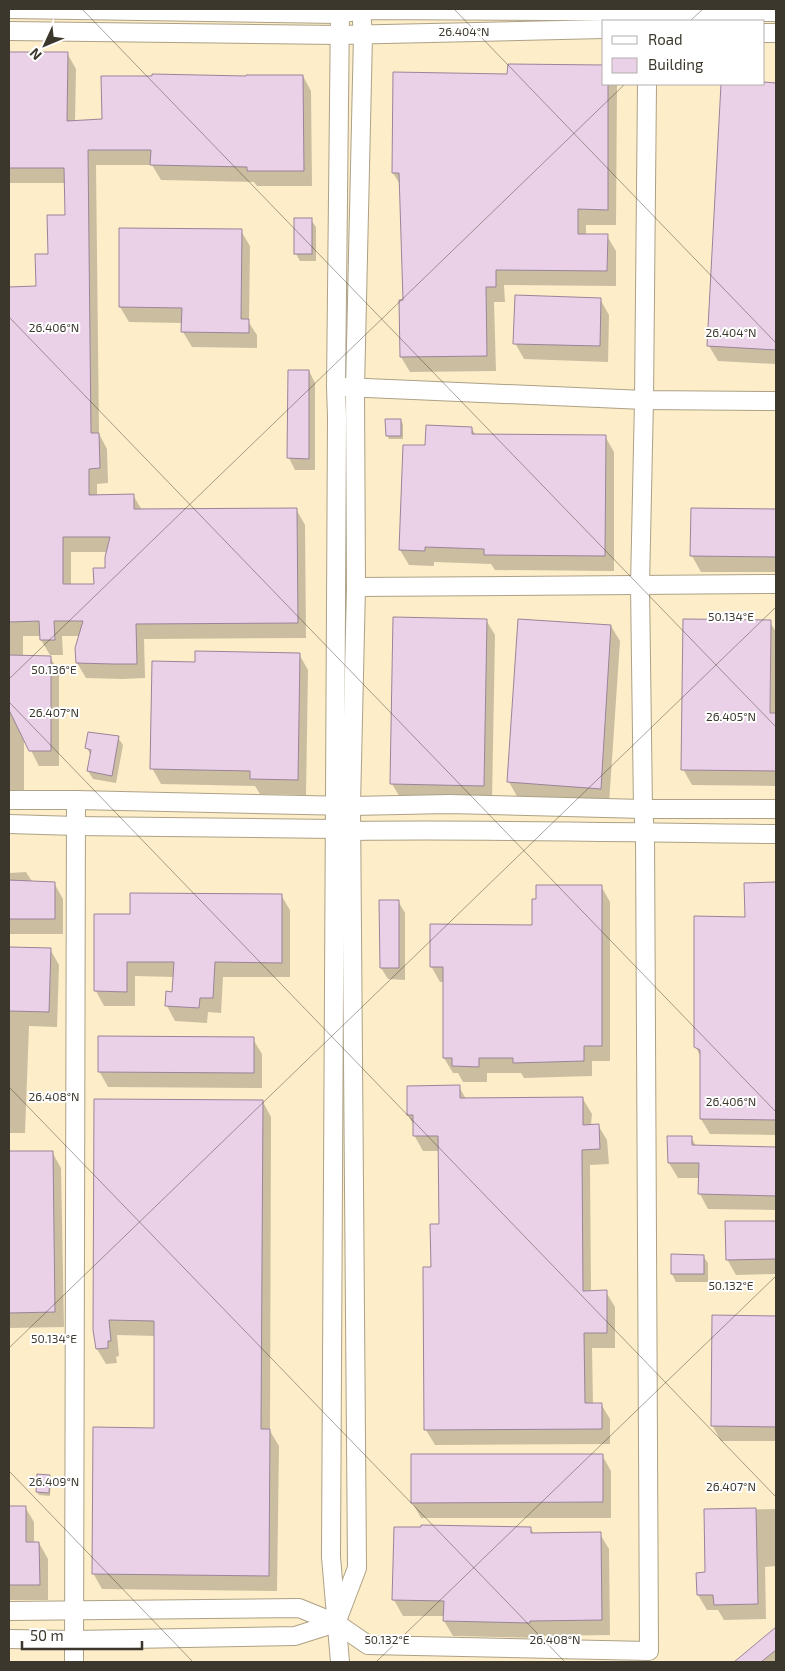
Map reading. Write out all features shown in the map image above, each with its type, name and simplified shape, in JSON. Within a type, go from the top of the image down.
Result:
[{"type":"street","points":[[9,9],[361,10],[650,16],[776,12]]},
{"type":"street","points":[[76,32],[78,10]]},
{"type":"street","points":[[343,805],[356,587],[355,388],[363,35],[361,10]]},
{"type":"street","points":[[336,1623],[357,1568],[336,386],[340,11]]},
{"type":"street","points":[[9,31],[363,35],[602,29]]},
{"type":"street","points":[[9,1611],[299,1608],[336,1623],[368,1644],[649,1651],[644,833],[640,586],[647,85]]},
{"type":"street","points":[[336,386],[644,400],[776,401]]},
{"type":"street","points":[[356,587],[776,584]]},
{"type":"street","points":[[9,800],[343,805],[449,804],[643,809],[776,809]]},
{"type":"street","points":[[74,1662],[76,800]]},
{"type":"street","points":[[449,804],[459,830]]},
{"type":"street","points":[[9,824],[344,830],[776,834]]},
{"type":"street","points":[[340,1662],[331,1557],[344,830]]},
{"type":"street","points":[[9,1639],[74,1640],[295,1636],[336,1623]]},
{"type":"shaded area","points":[[9,9],[776,9],[776,1662],[9,1662]]},
{"type":"building","points":[[9,52],[68,52],[67,121],[102,119],[101,76],[152,76],[152,74],[303,75],[304,171],[247,171],[247,167],[150,165],[151,150],[88,150],[91,433],[99,433],[100,468],[89,469],[89,495],[134,494],[134,509],[297,508],[298,623],[136,624],[137,664],[113,664],[76,663],[75,648],[83,621],[54,621],[55,640],[40,640],[39,621],[9,622],[9,287],[36,286],[35,254],[48,254],[47,215],[65,215],[64,168],[9,168]],"holes":[[[63,537],[110,537],[105,557],[105,568],[93,568],[94,584],[63,584]]]},
{"type":"building","points":[[508,64],[602,65],[602,85],[608,85],[608,210],[578,209],[578,234],[608,234],[607,271],[496,270],[496,287],[486,287],[487,356],[400,357],[399,300],[403,300],[399,173],[392,173],[393,72],[507,74]]},
{"type":"building","points":[[765,82],[776,83],[776,350],[707,346],[721,85],[765,85]]},
{"type":"building","points":[[294,218],[312,218],[312,254],[294,254]]},
{"type":"building","points":[[119,228],[242,229],[241,319],[249,319],[249,333],[181,332],[182,308],[119,307]]},
{"type":"building","points":[[515,295],[601,298],[600,346],[513,344]]},
{"type":"building","points":[[288,370],[309,370],[309,459],[287,458]]},
{"type":"building","points":[[385,419],[401,419],[401,436],[386,436]]},
{"type":"building","points":[[426,425],[472,427],[472,434],[606,435],[605,556],[484,555],[484,549],[425,547],[425,551],[399,550],[403,445],[425,445]]},
{"type":"building","points":[[691,508],[776,509],[776,557],[690,556]]},
{"type":"building","points":[[393,617],[487,619],[484,786],[390,784]]},
{"type":"building","points":[[518,619],[611,625],[601,789],[507,782]]},
{"type":"building","points":[[683,619],[771,620],[770,713],[776,713],[776,771],[681,770]]},
{"type":"building","points":[[195,651],[300,653],[298,780],[250,779],[250,771],[150,769],[152,661],[195,662]]},
{"type":"building","points":[[9,655],[51,656],[51,751],[29,751],[9,710]]},
{"type":"building","points":[[88,732],[119,736],[112,776],[87,771],[91,750],[85,748]]},
{"type":"building","points":[[9,880],[55,882],[55,919],[9,919]]},
{"type":"building","points":[[776,882],[776,1120],[700,1119],[700,1050],[694,1047],[694,916],[745,917],[744,883]]},
{"type":"building","points":[[536,885],[602,885],[602,1046],[584,1046],[584,1061],[513,1063],[513,1058],[479,1058],[479,1067],[452,1066],[452,1058],[443,1058],[443,967],[430,967],[430,924],[532,925],[532,899],[536,899]]},
{"type":"building","points":[[130,893],[282,894],[282,963],[215,962],[213,998],[200,998],[199,1008],[165,1006],[166,991],[172,992],[174,962],[127,962],[127,992],[94,991],[94,914],[130,914]]},
{"type":"building","points":[[379,900],[399,900],[399,968],[380,968]]},
{"type":"building","points":[[9,947],[51,948],[49,1012],[9,1011]]},
{"type":"building","points":[[98,1036],[254,1037],[254,1073],[98,1072]]},
{"type":"building","points":[[460,1085],[460,1098],[583,1097],[583,1125],[599,1124],[600,1149],[582,1150],[583,1291],[607,1290],[607,1333],[584,1333],[585,1403],[602,1403],[602,1429],[424,1430],[423,1267],[431,1267],[430,1224],[439,1224],[438,1136],[413,1136],[413,1115],[407,1115],[407,1086]]},
{"type":"building","points":[[94,1099],[263,1100],[261,1429],[270,1429],[269,1576],[92,1574],[93,1427],[154,1428],[154,1321],[109,1320],[111,1341],[108,1341],[108,1348],[96,1349],[93,1330]]},
{"type":"building","points":[[667,1136],[692,1136],[692,1145],[776,1147],[776,1196],[698,1194],[699,1163],[668,1163]]},
{"type":"building","points":[[9,1151],[53,1151],[55,1312],[9,1313]]},
{"type":"building","points":[[725,1221],[776,1221],[776,1259],[726,1260]]},
{"type":"building","points":[[671,1254],[704,1255],[704,1274],[671,1274]]},
{"type":"building","points":[[712,1315],[776,1316],[776,1427],[711,1426]]},
{"type":"building","points":[[411,1454],[603,1454],[603,1502],[411,1503]]},
{"type":"building","points":[[37,1474],[50,1475],[49,1493],[36,1492]]},
{"type":"building","points":[[9,1506],[26,1506],[26,1542],[39,1542],[40,1585],[9,1585]]},
{"type":"building","points":[[756,1508],[758,1604],[714,1605],[713,1595],[697,1595],[696,1573],[705,1572],[704,1509]]},
{"type":"building","points":[[421,1525],[531,1527],[531,1533],[601,1532],[602,1620],[530,1621],[530,1623],[443,1621],[444,1601],[392,1600],[394,1527],[421,1527]]},
{"type":"building","points":[[776,1627],[776,1650],[761,1662],[734,1662]]}]
